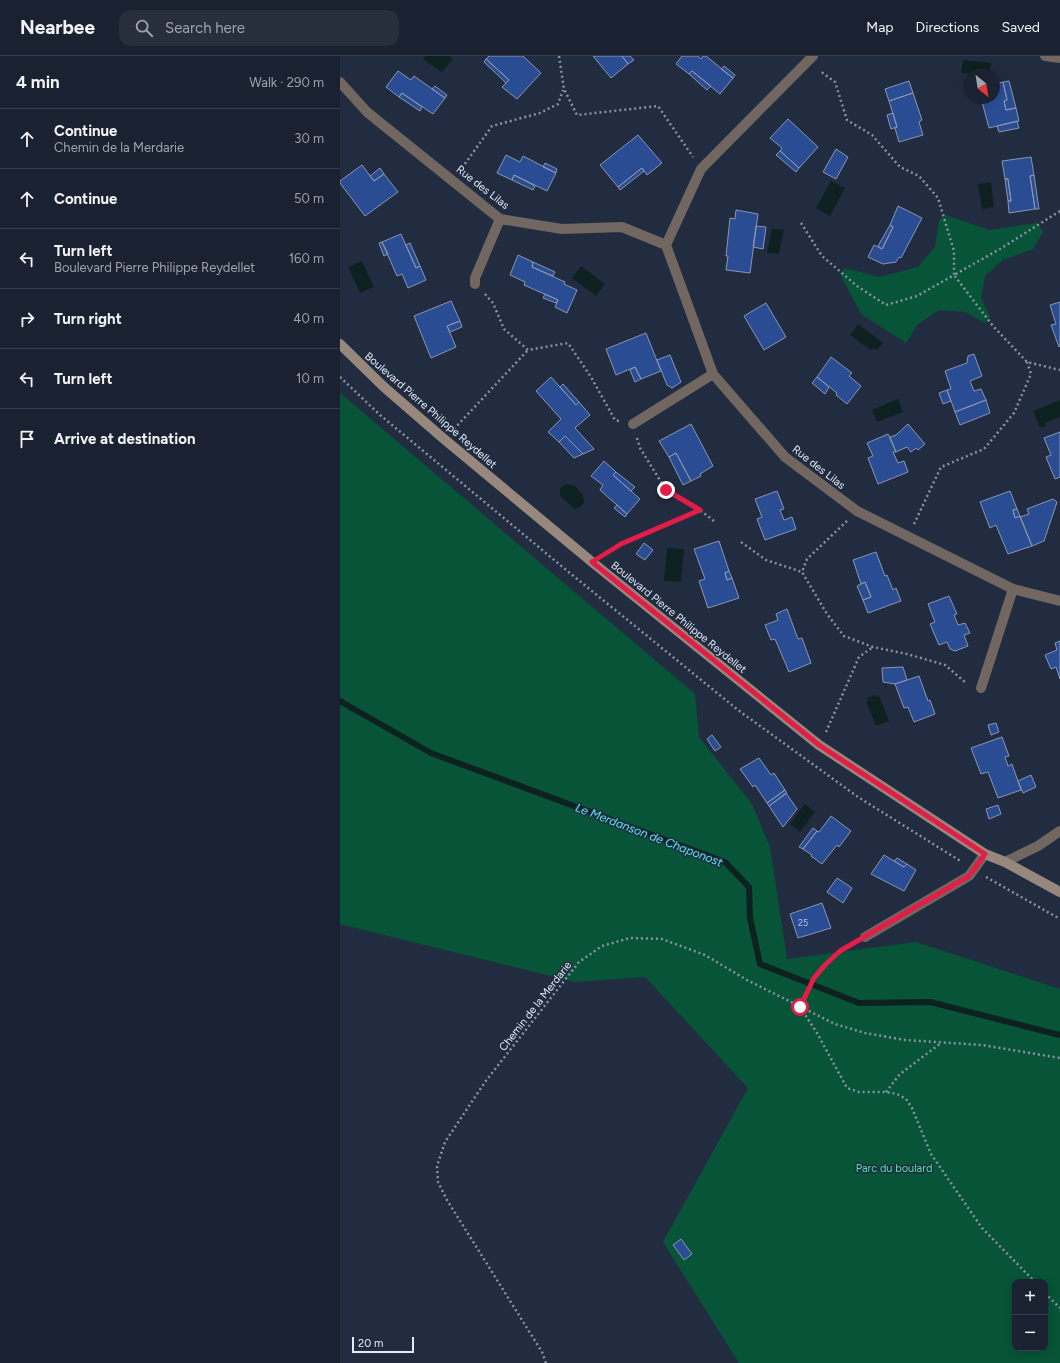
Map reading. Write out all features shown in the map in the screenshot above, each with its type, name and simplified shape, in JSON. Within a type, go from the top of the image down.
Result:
[{"type":"main road","name":"Boulevard Pierre Philippe Reydellet","points":[[340,344],[384,387],[444,439],[592,562],[819,745],[985,854],[1005,862],[1060,892]]},
{"type":"street","points":[[1045,56],[1060,58]]},
{"type":"street","points":[[666,245],[701,169],[810,58]]},
{"type":"street","name":"Rue des Lilas","points":[[340,82],[367,112],[457,182],[500,219],[562,229],[622,226],[666,245],[713,374],[785,457],[857,511],[1013,589],[1060,601]]},
{"type":"street","points":[[475,284],[475,278],[500,219]]},
{"type":"street","points":[[633,424],[713,374]]},
{"type":"street","points":[[981,688],[1013,589]]},
{"type":"street","points":[[1005,862],[1038,846],[1060,831]]},
{"type":"street","points":[[865,937],[969,876],[985,854]]},
{"type":"path","points":[[559,56],[564,90],[577,115],[658,106],[701,169]]},
{"type":"path","points":[[810,58],[835,82],[847,120],[872,135],[900,167],[920,176],[938,198],[954,251],[954,275],[993,326],[1027,362],[1031,374],[1014,413],[984,448],[941,467],[907,537]]},
{"type":"path","points":[[457,182],[462,167],[492,126],[540,113],[558,104],[564,90]]},
{"type":"path","points":[[801,223],[822,256],[857,286],[886,305],[917,296],[1000,249],[1060,211]]},
{"type":"path","points":[[475,284],[493,303],[504,329],[528,350]]},
{"type":"path","points":[[444,439],[528,350],[568,343],[615,420],[633,424],[640,448],[666,490],[700,510],[714,522]]},
{"type":"path","points":[[1027,362],[1060,370]]},
{"type":"path","points":[[592,562],[621,544],[700,510]]},
{"type":"path","points":[[802,572],[807,559],[857,511]]},
{"type":"path","points":[[740,542],[766,560],[802,572],[827,614],[844,636],[873,647],[907,654],[945,665],[971,687],[981,688]]},
{"type":"path","points":[[819,745],[829,727],[859,657],[873,647]]},
{"type":"path","points":[[865,937],[840,951],[826,964],[814,978],[800,1007],[817,1033],[847,1088],[859,1092],[886,1092],[897,1094],[906,1099],[912,1108],[931,1154],[982,1228],[1032,1279]]},
{"type":"path","name":"Chemin de la Merdarie","points":[[546,1363],[542,1352],[447,1200],[438,1182],[437,1166],[445,1142],[485,1082],[579,962],[602,946],[630,938],[662,939],[706,955],[747,980],[835,1024],[865,1033],[905,1040],[982,1045],[1060,1058]]},
{"type":"path","points":[[886,1092],[900,1074],[941,1043]]},
{"type":"path","points":[[1048,1296],[1060,1308]]},
{"type":"green space","points":[[946,215],[989,230],[1037,223],[1043,232],[1033,249],[1003,260],[985,276],[981,298],[990,317],[985,323],[965,312],[939,310],[917,325],[906,343],[861,314],[840,274],[845,268],[879,277],[918,267],[935,247],[939,220]]},
{"type":"green space","name":"Parc du boulard","points":[[340,393],[695,694],[699,737],[752,804],[770,847],[787,959],[916,942],[1060,989],[1060,1363],[739,1363],[663,1242],[748,1088],[645,977],[575,982],[340,924]]},
{"type":"shaded area","points":[[425,56],[449,56],[453,59],[442,72],[423,59]]},
{"type":"shaded area","points":[[963,60],[991,63],[990,68],[964,68],[964,73],[961,73]]},
{"type":"shaded area","points":[[831,181],[845,188],[830,216],[816,208]]},
{"type":"shaded area","points":[[991,182],[994,207],[982,209],[978,184]]},
{"type":"shaded area","points":[[772,229],[784,230],[779,254],[767,253]]},
{"type":"shaded area","points":[[362,261],[374,287],[360,293],[348,267]]},
{"type":"shaded area","points":[[581,266],[605,284],[596,296],[572,278]]},
{"type":"shaded area","points":[[858,324],[883,343],[877,350],[874,348],[871,350],[850,335]]},
{"type":"shaded area","points":[[898,399],[903,412],[877,422],[872,410]]},
{"type":"shaded area","points":[[1060,400],[1060,417],[1045,423],[1046,426],[1040,428],[1033,411]]},
{"type":"shaded area","points":[[566,484],[575,486],[583,495],[584,503],[580,507],[575,509],[560,496],[560,488]]},
{"type":"shaded area","points":[[667,548],[684,549],[681,582],[664,581]]},
{"type":"shaded area","points":[[875,695],[876,697],[879,696],[889,721],[876,726],[866,702],[868,701],[867,698]]},
{"type":"shaded area","points":[[805,804],[815,812],[800,832],[790,824]]},
{"type":"building","points":[[489,56],[523,56],[541,73],[517,99],[502,87],[509,80],[486,59]]},
{"type":"building","points":[[593,56],[622,56],[628,64],[611,78]]},
{"type":"building","points":[[622,56],[630,56],[634,60],[628,64]]},
{"type":"building","points":[[682,56],[698,56],[701,59],[703,56],[706,56],[733,78],[720,94],[692,71],[689,74],[676,64]]},
{"type":"building","points":[[486,59],[509,80],[506,83],[484,62]]},
{"type":"building","points":[[724,66],[735,75],[733,78],[721,69]]},
{"type":"building","points":[[398,71],[411,80],[414,76],[445,98],[433,114],[402,93],[399,97],[386,87]]},
{"type":"building","points":[[692,71],[711,86],[707,90],[689,74]]},
{"type":"building","points":[[909,81],[913,93],[889,101],[885,89]]},
{"type":"building","points":[[1009,81],[1016,108],[1006,110],[1004,101],[1007,100],[1003,82]]},
{"type":"building","points":[[1003,82],[1007,100],[1004,101],[1006,110],[1016,108],[1019,121],[989,128],[983,104],[1000,104],[1000,83]]},
{"type":"building","points":[[435,86],[447,95],[445,98],[432,89]]},
{"type":"building","points":[[402,93],[422,107],[420,111],[399,97]]},
{"type":"building","points":[[913,93],[922,120],[919,122],[923,135],[899,142],[895,128],[897,127],[889,101]]},
{"type":"building","points":[[893,113],[897,127],[891,129],[887,115]]},
{"type":"building","points":[[788,119],[818,147],[799,168],[780,151],[782,148],[770,138]]},
{"type":"building","points":[[1017,121],[1019,128],[999,132],[997,126]]},
{"type":"building","points":[[638,135],[662,163],[647,175],[642,168],[618,187],[600,165]]},
{"type":"building","points":[[836,149],[848,157],[836,179],[823,172]]},
{"type":"building","points":[[780,151],[799,168],[796,172],[776,155]]},
{"type":"building","points":[[506,155],[520,162],[523,156],[556,173],[547,191],[514,175],[512,180],[497,173]]},
{"type":"building","points":[[1031,157],[1034,175],[1030,176],[1035,209],[1009,213],[1008,201],[1011,201],[1008,179],[1005,179],[1002,161]]},
{"type":"building","points":[[545,163],[557,169],[556,173],[543,167]]},
{"type":"building","points":[[362,165],[374,181],[384,174],[398,192],[365,216],[340,183],[340,181]]},
{"type":"building","points":[[380,168],[384,174],[374,181],[370,176]]},
{"type":"building","points":[[642,168],[644,171],[620,190],[618,187]]},
{"type":"building","points":[[514,175],[535,186],[533,190],[512,180]]},
{"type":"building","points":[[1034,175],[1039,209],[1035,209],[1030,176]]},
{"type":"building","points":[[1005,179],[1008,179],[1011,201],[1008,201]]},
{"type":"building","points":[[898,206],[922,218],[901,258],[899,257],[896,262],[883,264],[868,257],[874,245],[882,249],[893,227],[890,225]]},
{"type":"building","points":[[736,210],[758,214],[750,273],[726,270],[730,218],[735,219]]},
{"type":"building","points":[[890,225],[893,227],[882,249],[878,246]]},
{"type":"building","points":[[756,226],[766,227],[763,249],[753,247]]},
{"type":"building","points":[[401,234],[416,268],[420,266],[426,280],[408,288],[402,274],[397,276],[382,242]]},
{"type":"building","points":[[382,242],[388,254],[384,256],[379,243]]},
{"type":"building","points":[[410,243],[420,266],[416,268],[406,245]]},
{"type":"building","points":[[518,255],[533,262],[532,267],[565,282],[564,284],[577,290],[567,313],[555,307],[558,300],[524,285],[525,282],[510,275]]},
{"type":"building","points":[[533,262],[555,272],[553,276],[532,267]]},
{"type":"building","points":[[545,294],[558,300],[556,303],[543,298]]},
{"type":"building","points":[[451,301],[460,321],[447,326],[456,347],[431,358],[414,316]]},
{"type":"building","points":[[1060,302],[1059,347],[1051,325],[1056,324],[1050,305]]},
{"type":"building","points":[[766,303],[786,337],[764,350],[744,316]]},
{"type":"building","points":[[460,321],[462,327],[450,332],[447,326]]},
{"type":"building","points":[[646,333],[661,371],[641,379],[635,367],[616,375],[606,349]]},
{"type":"building","points":[[974,354],[982,376],[970,381],[974,391],[981,389],[986,400],[955,412],[947,390],[951,389],[945,371],[967,363],[968,356]]},
{"type":"building","points":[[670,355],[681,382],[672,388],[667,385],[657,360]]},
{"type":"building","points":[[831,357],[852,373],[849,376],[861,386],[847,404],[836,395],[837,393],[817,377]]},
{"type":"building","points":[[635,367],[641,379],[635,382],[630,370]]},
{"type":"building","points":[[551,377],[576,405],[579,402],[590,415],[575,428],[594,449],[583,454],[565,436],[559,442],[548,432],[561,419],[536,391]]},
{"type":"building","points":[[817,377],[829,387],[825,394],[812,383]]},
{"type":"building","points":[[563,384],[579,402],[576,405],[560,387]]},
{"type":"building","points":[[947,390],[951,401],[943,404],[939,393]]},
{"type":"building","points":[[986,400],[990,413],[960,425],[955,412]]},
{"type":"building","points":[[691,424],[713,466],[700,474],[701,476],[691,481],[676,453],[669,457],[659,441]]},
{"type":"building","points":[[908,424],[925,444],[918,450],[916,448],[911,452],[907,447],[896,452],[890,437],[896,435]]},
{"type":"building","points":[[1060,432],[1060,477],[1055,479],[1046,457],[1051,455],[1044,438]]},
{"type":"building","points":[[888,434],[896,452],[893,452],[898,463],[904,461],[908,472],[878,484],[868,458],[873,456],[867,443]]},
{"type":"building","points":[[565,436],[583,454],[574,458],[559,442]]},
{"type":"building","points":[[676,453],[691,481],[683,485],[669,457]]},
{"type":"building","points":[[604,461],[616,472],[613,475],[640,499],[627,514],[600,490],[603,485],[591,476]]},
{"type":"building","points":[[616,472],[635,487],[631,491],[613,475]]},
{"type":"building","points":[[777,491],[784,509],[780,510],[784,520],[792,517],[796,529],[765,540],[757,519],[762,517],[755,499]]},
{"type":"building","points":[[1010,491],[1017,509],[1013,510],[1015,518],[1020,516],[1032,546],[1008,554],[996,525],[990,528],[980,502]]},
{"type":"building","points":[[1053,499],[1057,502],[1044,541],[1032,546],[1020,517],[1029,514],[1027,509]]},
{"type":"building","points":[[617,505],[627,514],[625,517],[614,508]]},
{"type":"building","points":[[1017,509],[1020,516],[1015,518],[1013,510]]},
{"type":"building","points":[[719,541],[729,571],[725,573],[727,580],[732,578],[739,598],[708,608],[699,581],[705,579],[694,549]]},
{"type":"building","points":[[644,543],[653,550],[645,560],[636,554]]},
{"type":"building","points":[[876,552],[885,576],[887,575],[893,590],[896,588],[901,601],[868,613],[863,600],[871,597],[865,582],[861,584],[853,560]]},
{"type":"building","points":[[729,571],[732,578],[727,580],[725,573]]},
{"type":"building","points":[[865,582],[871,597],[863,600],[857,586]]},
{"type":"building","points":[[949,596],[957,614],[954,615],[958,625],[965,623],[970,633],[964,635],[968,646],[955,651],[950,649],[947,642],[939,645],[930,624],[935,622],[928,604]]},
{"type":"building","points":[[787,609],[798,639],[802,638],[811,663],[789,672],[775,639],[771,640],[765,625],[778,620],[776,614]]},
{"type":"building","points":[[1060,641],[1060,679],[1056,667],[1051,669],[1045,655],[1057,650],[1055,643]]},
{"type":"building","points":[[903,667],[907,680],[895,684],[883,682],[882,668]]},
{"type":"building","points":[[919,676],[928,701],[930,700],[935,714],[914,722],[908,707],[904,708],[895,684]]},
{"type":"building","points":[[996,723],[999,732],[991,735],[988,725]]},
{"type":"building","points":[[712,735],[721,747],[715,751],[707,739]]},
{"type":"building","points":[[1002,737],[1009,756],[1005,757],[1008,766],[1012,764],[1021,790],[998,798],[988,772],[981,774],[971,748]]},
{"type":"building","points":[[759,758],[771,775],[774,773],[785,790],[767,803],[755,785],[753,787],[740,769]]},
{"type":"building","points":[[1031,775],[1036,787],[1023,793],[1018,781]]},
{"type":"building","points":[[785,790],[787,793],[769,806],[767,803]]},
{"type":"building","points":[[786,793],[797,809],[783,827],[769,806]]},
{"type":"building","points":[[998,805],[1001,814],[989,819],[986,809]]},
{"type":"building","points":[[831,816],[851,831],[839,847],[837,845],[822,864],[803,849],[817,831],[819,832]]},
{"type":"building","points":[[813,828],[817,831],[803,849],[799,847]]},
{"type":"building","points":[[884,855],[904,867],[907,864],[916,870],[904,891],[871,874]]},
{"type":"building","points":[[897,858],[907,864],[904,867],[894,861]]},
{"type":"building","points":[[837,878],[852,888],[843,903],[827,892]]},
{"type":"building","points":[[822,903],[831,928],[798,938],[790,914]]},
{"type":"building","points":[[681,1239],[692,1254],[684,1260],[673,1245]]},
{"type":"waterway","name":"Le Merdanson de Chaponost","points":[[340,701],[431,753],[725,862],[749,887],[750,918],[760,964],[859,1003],[930,1002],[1060,1035]]},
{"type":"route","points":[[666,490],[700,510],[621,544],[592,562],[819,745],[985,854],[969,876],[840,951],[814,978],[800,1007]]}]
